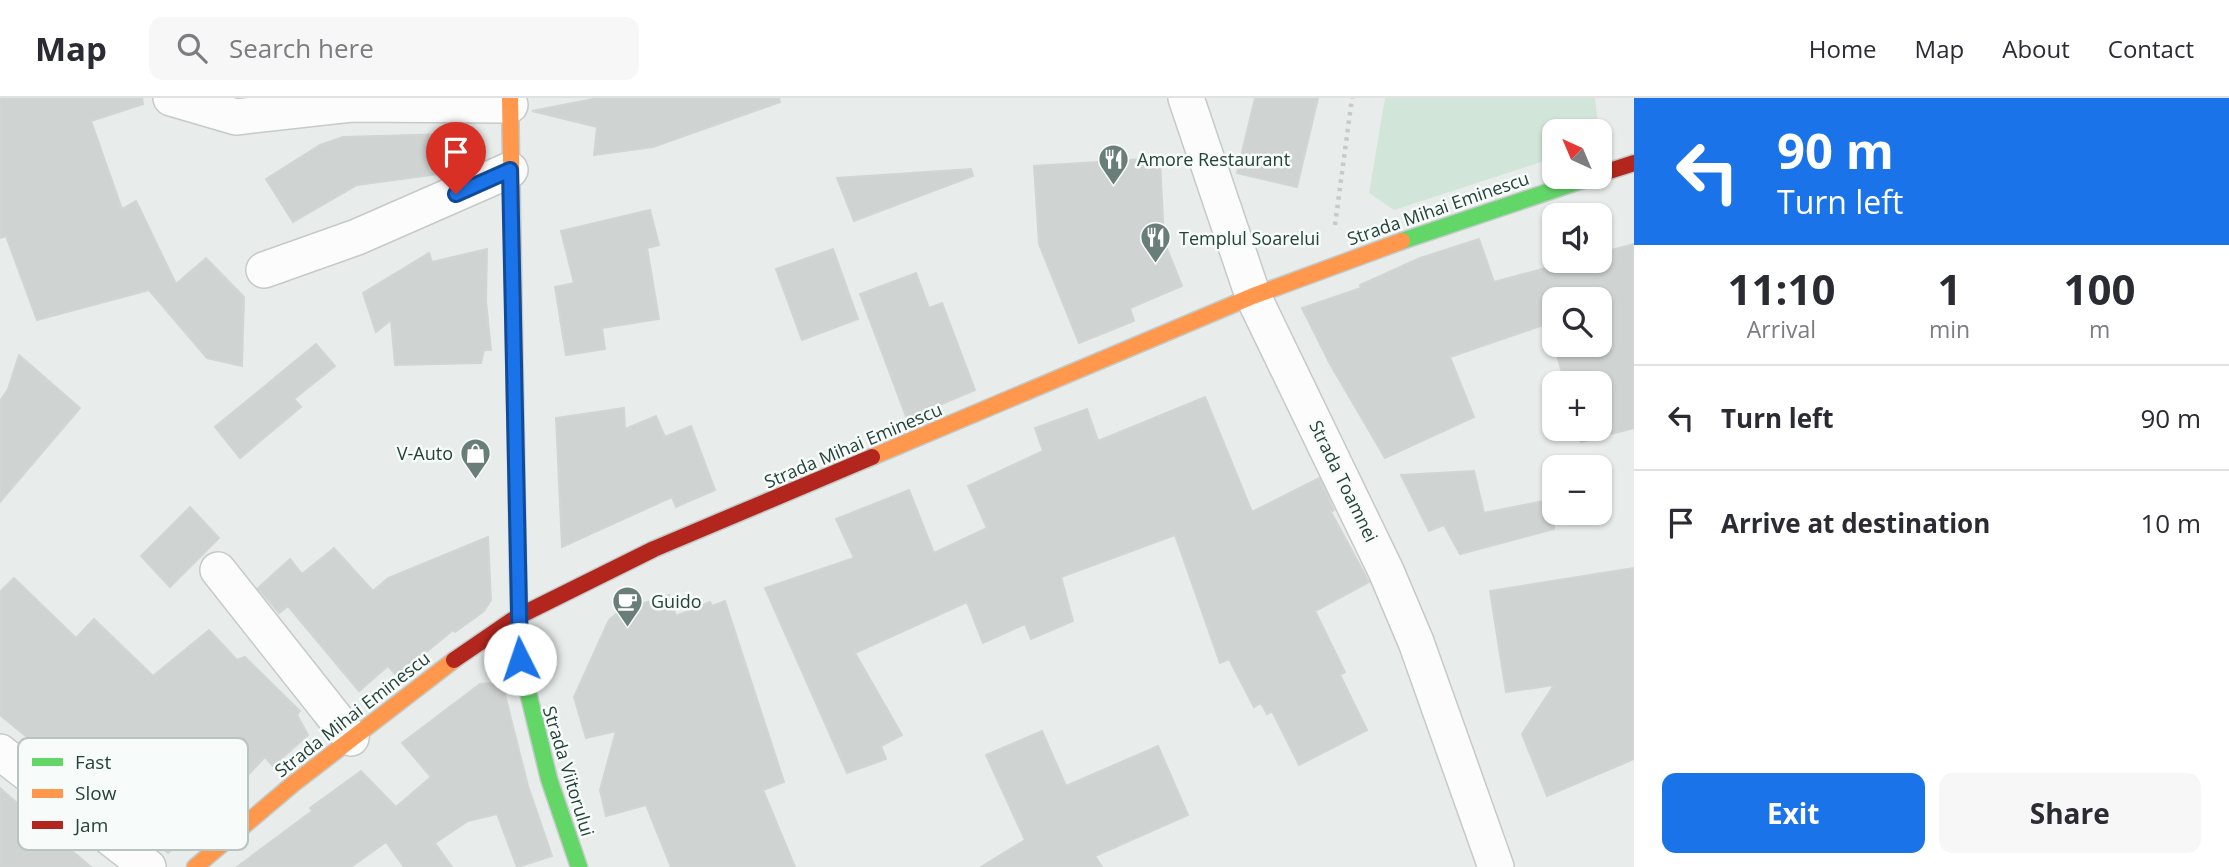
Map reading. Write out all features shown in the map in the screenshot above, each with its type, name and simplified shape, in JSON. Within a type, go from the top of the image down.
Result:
[{"type":"main road","name":"Strada Viitorului","points":[[510,101],[517,617],[520,659],[549,779],[579,867]]},
{"type":"main road","points":[[1612,170],[1634,163]]},
{"type":"main road","name":"Strada Mihai Eminescu","points":[[248,823],[420,684],[517,617],[654,549],[1253,296],[1556,189]]},
{"type":"main road","name":"Strada Mihai Eminescu","points":[[195,867],[216,850]]},
{"type":"street","points":[[171,98],[236,117],[351,104],[510,101]]},
{"type":"street","name":"Strada Toamnei","points":[[1186,98],[1253,296],[1386,571],[1421,656],[1496,867]]},
{"type":"street","points":[[264,270],[357,237],[510,170]]},
{"type":"street","points":[[218,570],[351,738]]},
{"type":"street","points":[[0,752],[18,766]]},
{"type":"street","points":[[126,850],[148,867]]},
{"type":"path","points":[[1329,267],[1353,98]]},
{"type":"green space","points":[[1385,98],[1595,98],[1598,119],[1542,119],[1542,162],[1394,210],[1369,193]]},
{"type":"building","points":[[0,98],[142,98],[143,104],[91,121],[122,209],[136,201],[176,284],[206,258],[244,297],[242,366],[207,358],[149,290],[37,320],[6,236],[0,238]]},
{"type":"building","points":[[598,98],[779,98],[780,102],[653,147],[594,155],[597,127],[532,111]]},
{"type":"building","points":[[1255,98],[1318,98],[1297,187],[1237,173]]},
{"type":"building","points":[[447,134],[445,173],[357,185],[293,222],[266,179],[320,145],[343,137]]},
{"type":"building","points":[[1160,158],[1164,241],[1182,286],[1130,308],[1134,321],[1079,343],[1039,244],[1034,166]]},
{"type":"building","points":[[971,169],[973,176],[854,221],[837,178]]},
{"type":"building","points":[[650,210],[659,245],[647,248],[659,319],[602,328],[605,349],[566,355],[555,287],[574,283],[561,231]]},
{"type":"building","points":[[1479,239],[1494,282],[1542,269],[1542,273],[1612,273],[1612,250],[1634,244],[1634,428],[1612,434],[1612,371],[1562,371],[1557,357],[1612,357],[1612,287],[1542,287],[1542,325],[1450,357],[1474,417],[1385,458],[1330,364],[1302,308],[1361,288],[1360,285],[1420,258]]},
{"type":"building","points":[[487,249],[486,301],[491,350],[484,350],[481,363],[395,365],[391,320],[376,332],[363,293],[429,253],[432,262]]},
{"type":"building","points":[[833,249],[858,319],[802,340],[776,269]]},
{"type":"building","points":[[916,273],[929,308],[942,303],[975,390],[907,419],[860,294]]},
{"type":"building","points":[[316,344],[335,366],[294,399],[301,407],[240,458],[215,427]]},
{"type":"building","points":[[19,355],[80,408],[0,502],[0,401],[8,389]]},
{"type":"building","points":[[1205,397],[1252,512],[1319,478],[1334,510],[1331,512],[1369,582],[1315,611],[1345,672],[1340,675],[1367,730],[1299,765],[1272,711],[1267,714],[1261,703],[1254,707],[1229,659],[1220,663],[1175,535],[1061,577],[1073,621],[1031,639],[1025,624],[983,643],[967,602],[855,653],[902,735],[881,746],[886,759],[847,773],[765,588],[854,558],[836,519],[909,490],[934,553],[987,528],[968,486],[1043,451],[1035,428],[1087,409],[1098,441]]},
{"type":"building","points":[[624,408],[625,429],[656,416],[665,437],[691,426],[715,490],[676,507],[672,497],[562,547],[556,418]]},
{"type":"building","points":[[1474,471],[1484,513],[1542,501],[1542,525],[1554,525],[1554,529],[1460,554],[1444,525],[1429,531],[1401,475]]},
{"type":"building","points":[[190,507],[219,538],[170,587],[141,556]]},
{"type":"building","points":[[488,537],[491,600],[484,611],[455,632],[453,630],[397,676],[388,666],[359,691],[288,606],[279,613],[258,588],[290,559],[302,574],[334,548],[373,591],[388,578]]},
{"type":"building","points":[[1634,568],[1634,759],[1547,796],[1522,734],[1554,685],[1506,692],[1490,591]]},
{"type":"building","points":[[14,578],[76,638],[94,619],[153,676],[209,630],[237,660],[245,657],[300,711],[297,715],[308,735],[273,766],[265,757],[248,775],[248,738],[28,738],[0,715],[0,592]]},
{"type":"building","points":[[669,595],[676,616],[710,602],[712,606],[725,601],[784,782],[763,790],[795,867],[671,867],[646,805],[606,816],[600,790],[616,731],[586,738],[574,697],[609,620],[620,611]]},
{"type":"building","points":[[492,683],[504,691],[528,786],[552,856],[517,867],[497,814],[468,821],[435,843],[452,867],[404,867],[386,842],[351,867],[237,867],[361,771],[396,807],[431,777],[402,743],[480,684]]},
{"type":"building","points":[[1042,731],[1066,786],[1158,746],[1188,815],[1095,856],[1102,867],[981,867],[1025,840],[986,755]]},
{"type":"building","points":[[0,788],[18,804],[18,850],[71,850],[91,867],[0,867]]},
{"type":"traffic: fast","points":[[1402,241],[1556,189]]},
{"type":"traffic: fast","points":[[518,567],[520,659],[549,779],[579,867]]},
{"type":"traffic: slow","points":[[510,98],[518,567]]},
{"type":"traffic: slow","points":[[872,457],[1253,296],[1402,241]]},
{"type":"traffic: slow","points":[[248,822],[293,784],[454,660]]},
{"type":"traffic: slow","points":[[195,867],[215,850]]},
{"type":"traffic: jam","points":[[1612,170],[1634,163]]},
{"type":"traffic: jam","points":[[454,660],[517,617],[654,549],[872,457]]},
{"type":"place","name":"Amore Restaurant","points":[[1114,186]]},
{"type":"place","name":"Templul Soarelui","points":[[1156,265]]},
{"type":"place","name":"V-Auto","points":[[476,480]]},
{"type":"place","name":"Guido","points":[[628,628]]},
{"type":"route","points":[[456,194],[510,170],[517,617],[520,659]]}]
